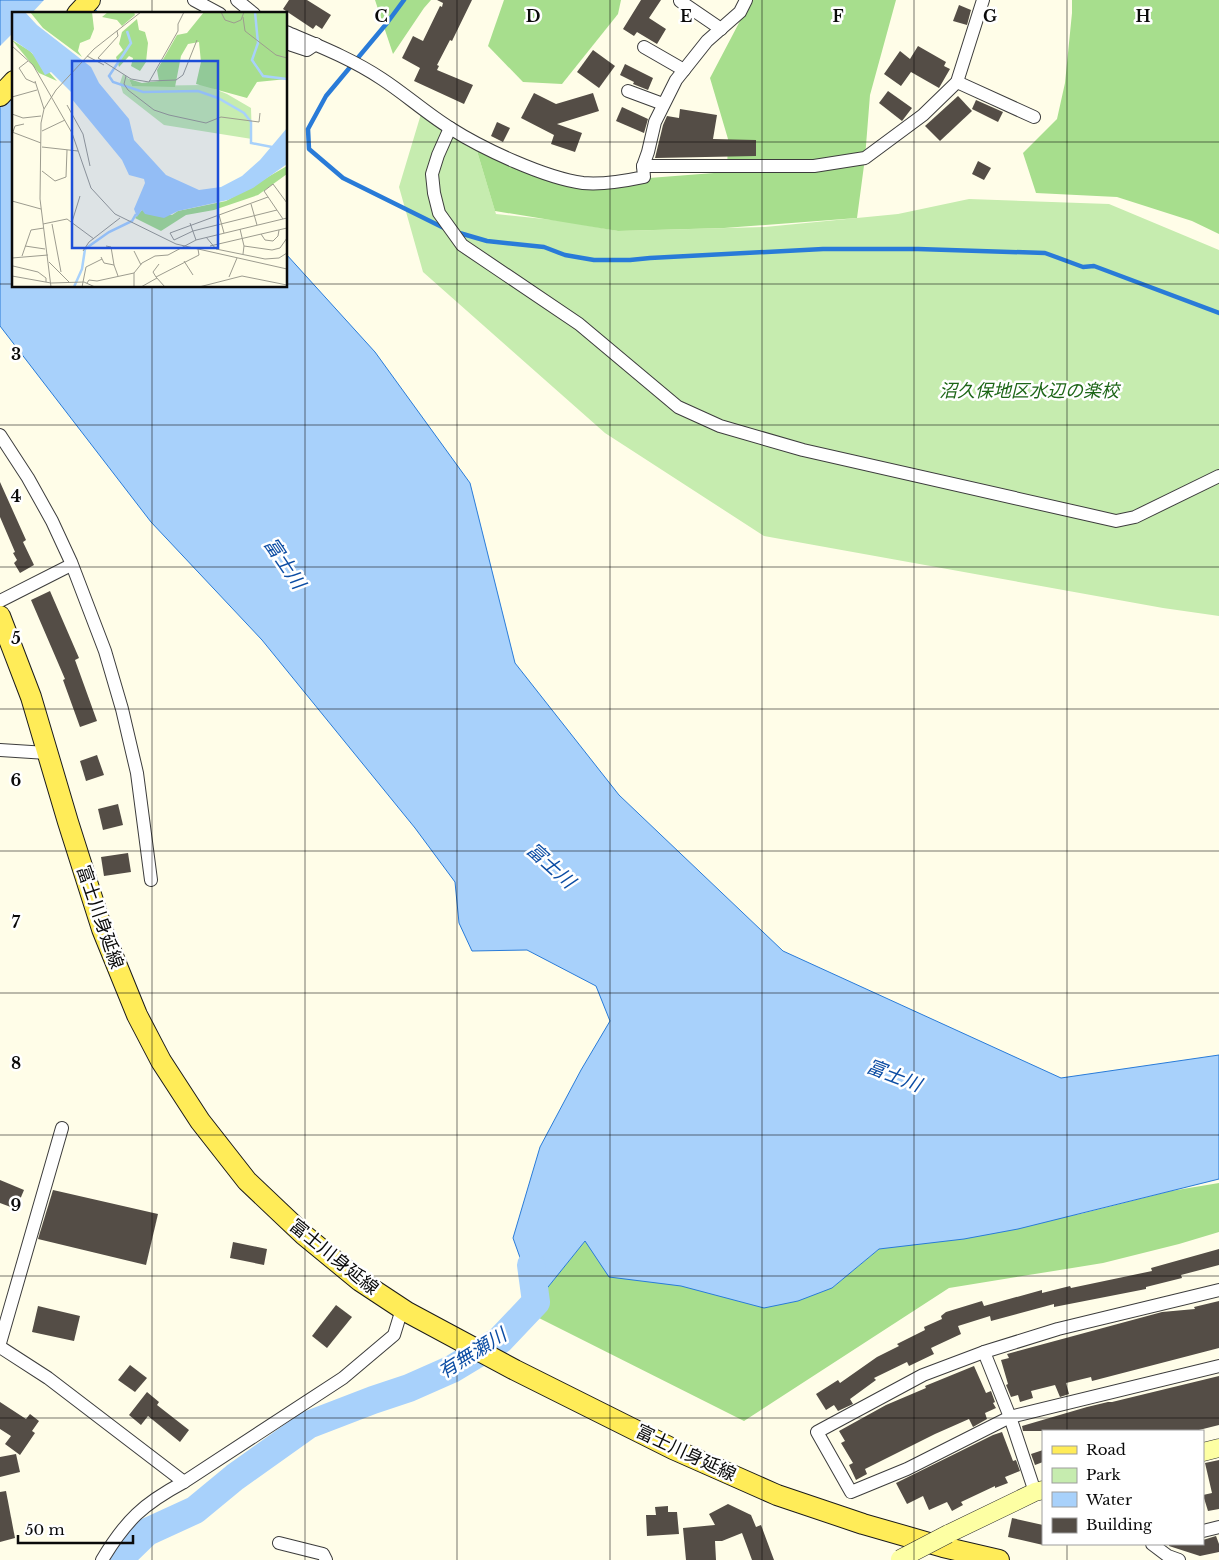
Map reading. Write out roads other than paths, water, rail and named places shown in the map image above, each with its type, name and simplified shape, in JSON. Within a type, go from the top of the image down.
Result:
[{"type":"main road","points":[[79,12],[90,0]]},
{"type":"main road","points":[[0,96],[12,83]]},
{"type":"main road","name":"富士川身延線","points":[[0,616],[31,697],[102,929],[136,1014],[160,1061],[200,1121],[247,1181],[304,1235],[360,1281],[405,1310],[515,1370],[674,1449],[778,1495],[863,1524],[943,1547],[1000,1560]]},
{"type":"street","points":[[194,0],[216,12]]},
{"type":"street","points":[[237,0],[252,12]]},
{"type":"street","points":[[288,33],[341,55],[365,68],[450,128],[488,149],[546,173],[584,183],[618,182],[644,177],[643,166],[655,122],[676,80],[707,41],[740,12],[746,0]]},
{"type":"street","points":[[643,166],[814,166],[865,158],[923,115],[957,82],[983,0]]},
{"type":"street","points":[[680,1],[721,29]]},
{"type":"street","points":[[288,44],[308,50],[316,44]]},
{"type":"street","points":[[644,47],[684,70]]},
{"type":"street","points":[[957,82],[1034,117]]},
{"type":"street","points":[[628,91],[663,104]]},
{"type":"street","points":[[450,128],[432,174],[439,213],[462,246],[579,324],[678,407],[720,426],[803,450],[1116,521],[1135,517],[1219,476]]},
{"type":"street","points":[[0,435],[28,478],[52,521],[105,651],[122,709],[137,773],[151,880]]},
{"type":"street","points":[[0,601],[71,565]]},
{"type":"street","points":[[0,750],[47,753]]},
{"type":"street","points":[[0,1343],[62,1128]]},
{"type":"street","points":[[1219,1290],[1058,1329],[984,1352],[923,1375],[817,1432],[851,1492],[907,1469],[1010,1417],[1219,1366]]},
{"type":"street","points":[[102,1560],[116,1536],[138,1511],[343,1378],[394,1335],[405,1310]]},
{"type":"street","points":[[0,1347],[48,1378],[184,1482]]},
{"type":"street","points":[[899,1559],[1039,1491],[984,1352]]},
{"type":"street","points":[[1204,1452],[1219,1448]]},
{"type":"street","points":[[1204,1531],[1219,1527]]},
{"type":"street","points":[[279,1543],[323,1554],[326,1560]]},
{"type":"street","points":[[1153,1545],[1168,1556],[1178,1560]]},
{"type":"water","name":"富士川","points":[[0,0],[81,0],[98,12],[12,12],[12,288],[288,288],[288,256],[375,352],[470,483],[515,663],[619,795],[783,951],[1061,1078],[1219,1055],[1219,1179],[1018,1229],[964,1239],[879,1249],[832,1288],[798,1301],[764,1308],[681,1286],[609,1277],[585,1241],[536,1302],[513,1238],[540,1147],[581,1070],[610,1021],[596,986],[527,950],[472,951],[459,923],[455,882],[415,828],[262,640],[151,522],[0,326]]},
{"type":"waterway","points":[[404,0],[326,96],[308,129],[309,149],[343,178],[444,228]]},
{"type":"waterway","points":[[456,232],[487,241],[544,247],[565,255],[594,260],[630,260],[823,249],[918,249],[1045,253],[1083,267],[1094,266],[1219,313]]},
{"type":"waterway","name":"有無瀬川","points":[[118,1560],[147,1532],[195,1510],[235,1477],[308,1425],[409,1388],[452,1369],[500,1340],[536,1302],[531,1265]]},
{"type":"park label","name":"沼久保地区水辺の楽校","points":[[1029,391]]}]
